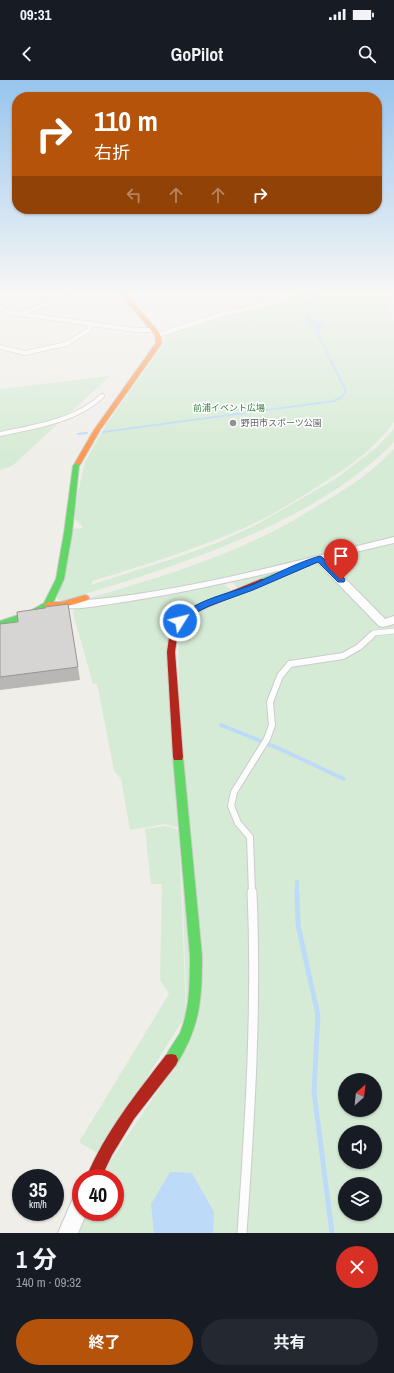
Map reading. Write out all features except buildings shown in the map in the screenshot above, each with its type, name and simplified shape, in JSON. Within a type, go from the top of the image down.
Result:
[{"type":"street","points":[[48,605],[60,579],[68,533],[76,466],[97,430],[158,346]]},
{"type":"street","points":[[0,624],[33,613],[48,605],[85,604],[127,599],[221,581],[394,540]]},
{"type":"street","points":[[98,1169],[129,1114],[166,1069],[183,1043],[192,1018],[196,985],[196,956],[181,796],[171,640],[177,626],[188,615],[206,604],[235,594],[320,558]]},
{"type":"street","points":[[320,558],[389,622]]},
{"type":"street","points":[[221,581],[228,583],[235,590],[235,594]]},
{"type":"street","points":[[61,605],[86,598]]},
{"type":"street","points":[[68,1233],[73,1221]]},
{"type":"lane","points":[[0,348],[24,353],[58,346]]},
{"type":"lane","points":[[0,434],[85,410],[94,405],[102,396]]},
{"type":"lane","points":[[0,439],[17,430]]},
{"type":"lane","points":[[242,1233],[249,1133],[253,1006],[253,924],[250,837],[238,823],[231,806],[234,792],[266,742],[272,725],[270,702],[280,676],[290,664],[343,656],[359,647],[374,633],[394,630],[389,622]]},
{"type":"green space","name":"野田市スポーツ公園","points":[[163,346],[394,346],[394,422],[378,441],[359,458],[329,479],[261,520],[199,546],[93,581],[91,585],[217,543],[258,524],[335,479],[376,448],[394,429],[394,442],[368,466],[340,487],[277,523],[175,565],[62,602],[57,598],[73,529],[82,528],[82,526],[75,519],[75,505],[85,462],[106,425]]},
{"type":"green space","points":[[110,376],[12,466],[0,470],[0,389]]},
{"type":"green space","points":[[394,449],[394,538],[275,567],[195,584],[114,598],[73,603],[141,583],[209,560],[262,537],[349,486],[368,473]]},
{"type":"green space","points":[[394,541],[394,618],[386,620],[323,559]]},
{"type":"green space","points":[[320,562],[381,626],[394,622],[394,1233],[75,1233],[79,1221],[124,1221],[124,1169],[105,1169],[188,1046],[174,641],[193,614]]},
{"type":"green space","points":[[292,567],[240,590],[231,581]]},
{"type":"green space","points":[[222,583],[231,590],[178,619],[180,828],[165,824],[130,830],[121,779],[114,771],[97,683],[93,684],[73,613],[75,606]]},
{"type":"green space","points":[[166,826],[179,830],[186,1015],[99,1154],[79,1142],[169,994],[160,980],[162,884],[151,884],[145,829]]},
{"type":"water","points":[[170,1172],[192,1173],[214,1212],[213,1233],[154,1233],[151,1204]]},
{"type":"waterway","points":[[103,432],[334,401],[342,397],[346,391],[324,346]]},
{"type":"waterway","points":[[78,434],[87,433]]},
{"type":"waterway","points":[[221,725],[278,748],[344,779]]},
{"type":"waterway","points":[[297,882],[297,892]]},
{"type":"waterway","points":[[297,892],[298,925],[318,1015],[314,1092],[332,1233]]},
{"type":"traffic: fast","points":[[0,624],[33,613],[48,605],[60,579],[68,533],[76,466],[78,463]]},
{"type":"traffic: fast","points":[[264,581],[320,559]]},
{"type":"traffic: fast","points":[[171,1060],[190,1023],[196,985],[196,956],[178,757]]},
{"type":"traffic: slow","points":[[78,463],[97,430],[157,346]]},
{"type":"traffic: slow","points":[[48,605],[61,605],[85,598]]},
{"type":"traffic: jam","points":[[178,757],[171,652],[174,631],[182,621],[196,609],[264,581]]},
{"type":"traffic: jam","points":[[98,1169],[129,1114],[171,1060]]},
{"type":"place","name":"野田市スポーツ公園","points":[[233,423]]},
{"type":"route","points":[[180,621],[206,604],[250,589],[320,558],[341,580]]},
{"type":"park label","name":"前浦イベント広場","points":[[229,408]]}]
